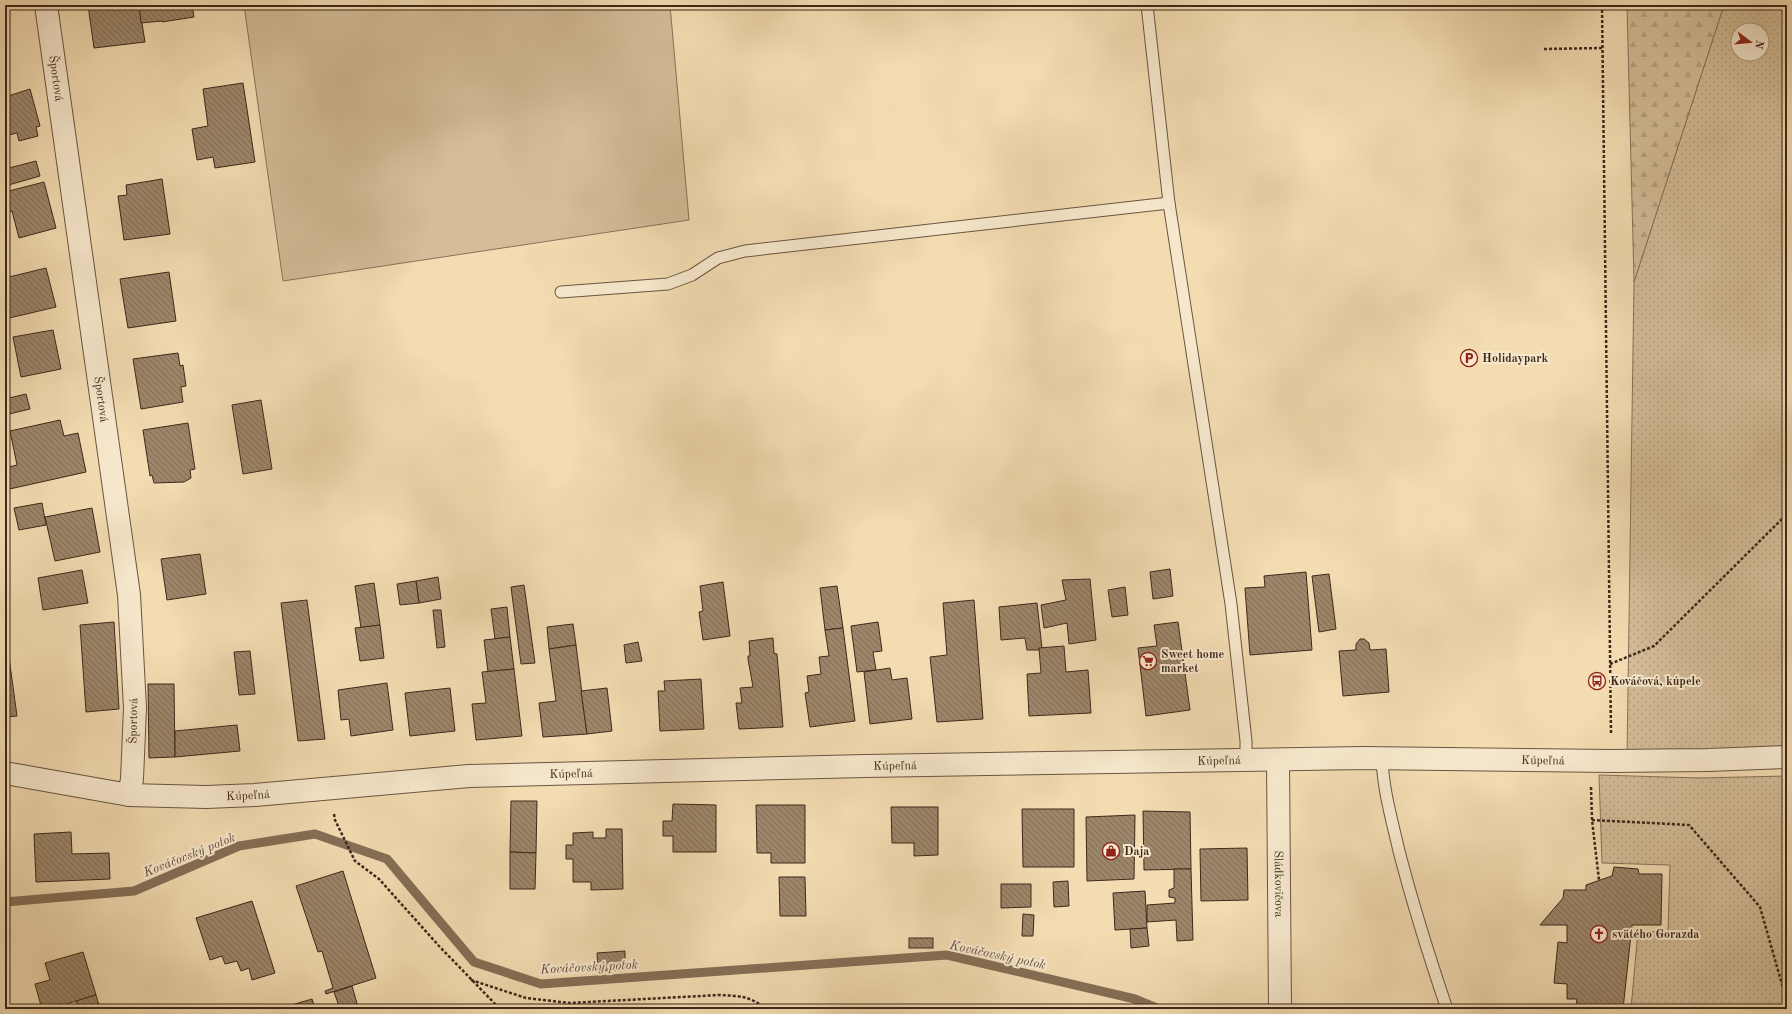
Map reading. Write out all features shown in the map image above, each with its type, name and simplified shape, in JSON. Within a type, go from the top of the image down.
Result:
[{"type":"street","name":"Športová","points":[[46,5],[130,595],[135,708],[132,779],[128,794]]},
{"type":"street","name":"Kúpeľná","points":[[5,773],[128,794],[206,797],[249,795],[469,776],[873,766],[1382,758],[1602,761],[1708,760],[1787,757]]},
{"type":"street","name":"Sládkovičova","points":[[1278,760],[1280,1009]]},
{"type":"lane","points":[[1146,5],[1169,203],[1231,604],[1246,742],[1246,760]]},
{"type":"lane","points":[[561,292],[668,284],[692,275],[718,258],[745,251],[1169,203]]},
{"type":"lane","points":[[1382,758],[1382,777],[1389,810],[1417,920],[1447,1009]]},
{"type":"path","points":[[1599,880],[1592,820],[1602,761],[1610,664],[1602,5]]},
{"type":"path","points":[[1544,49],[1602,48]]},
{"type":"path","points":[[1610,664],[1654,646],[1787,514]]},
{"type":"path","points":[[335,820],[355,861],[379,879],[439,946],[500,1009]]},
{"type":"path","points":[[1592,820],[1689,825],[1760,907],[1787,1002]]},
{"type":"path","points":[[471,980],[526,998],[548,1001],[570,1003],[719,995],[744,996],[752,999],[766,1009]]},
{"type":"green space","points":[[244,5],[670,5],[689,220],[283,281]]},
{"type":"green space","points":[[1627,5],[1724,5],[1634,282],[1634,281]]},
{"type":"green space","points":[[1724,5],[1787,5],[1787,747],[1627,756],[1634,282]]},
{"type":"green space","points":[[1599,775],[1699,778],[1787,776],[1787,1009],[1631,1009],[1638,931],[1668,932],[1670,865],[1602,863]]},
{"type":"building","points":[[88,5],[139,5],[145,42],[94,48]]},
{"type":"building","points":[[139,5],[192,5],[194,17],[162,22],[141,23]]},
{"type":"building","points":[[243,83],[255,162],[215,168],[213,157],[197,160],[192,129],[208,126],[203,89]]},
{"type":"building","points":[[30,89],[40,126],[36,127],[38,136],[19,141],[17,133],[5,136],[5,97]]},
{"type":"building","points":[[36,161],[40,176],[5,186],[5,169]]},
{"type":"building","points":[[162,179],[170,234],[124,240],[118,196],[127,195],[126,185]]},
{"type":"building","points":[[44,182],[56,228],[19,238],[12,211],[7,213],[5,192]]},
{"type":"building","points":[[46,268],[56,307],[5,319],[5,278]]},
{"type":"building","points":[[169,272],[176,321],[128,328],[120,279]]},
{"type":"building","points":[[53,330],[61,369],[21,377],[13,337]]},
{"type":"building","points":[[178,353],[180,366],[183,365],[186,386],[181,387],[183,402],[141,409],[133,359]]},
{"type":"building","points":[[26,394],[30,409],[5,415],[5,399]]},
{"type":"building","points":[[261,400],[272,469],[243,474],[232,405]]},
{"type":"building","points":[[60,420],[64,436],[78,433],[86,472],[5,490],[5,468],[17,465],[10,431]]},
{"type":"building","points":[[188,423],[195,469],[190,470],[191,478],[184,482],[154,483],[152,475],[150,476],[143,430]]},
{"type":"building","points":[[42,503],[46,525],[19,530],[14,508]]},
{"type":"building","points":[[92,508],[100,552],[55,561],[45,517]]},
{"type":"building","points":[[200,554],[206,594],[167,600],[161,559]]},
{"type":"building","points":[[1170,569],[1173,596],[1153,599],[1150,572]]},
{"type":"building","points":[[82,570],[88,603],[43,610],[38,578]]},
{"type":"building","points":[[1306,572],[1312,650],[1250,655],[1245,588],[1265,587],[1264,576]]},
{"type":"building","points":[[1329,574],[1336,629],[1319,632],[1312,576]]},
{"type":"building","points":[[438,577],[441,599],[419,603],[416,581]]},
{"type":"building","points":[[1090,579],[1096,640],[1069,644],[1067,623],[1044,628],[1041,605],[1066,600],[1062,580]]},
{"type":"building","points":[[416,581],[419,603],[400,605],[397,584]]},
{"type":"building","points":[[723,582],[730,636],[703,640],[699,612],[703,611],[700,586]]},
{"type":"building","points":[[374,583],[380,625],[361,628],[355,586]]},
{"type":"building","points":[[524,585],[535,663],[521,664],[511,587]]},
{"type":"building","points":[[837,586],[843,628],[825,630],[820,588]]},
{"type":"building","points":[[1125,587],[1128,615],[1112,617],[1108,590]]},
{"type":"building","points":[[307,600],[325,739],[298,741],[281,603]]},
{"type":"building","points":[[974,600],[983,719],[937,722],[930,657],[947,655],[943,603]]},
{"type":"building","points":[[1037,603],[1042,648],[1039,650],[1027,650],[1025,638],[1001,640],[999,607]]},
{"type":"building","points":[[507,607],[510,637],[495,639],[491,609]]},
{"type":"building","points":[[433,610],[441,610],[445,647],[437,648]]},
{"type":"building","points":[[114,622],[119,709],[86,712],[80,625]]},
{"type":"building","points":[[878,622],[882,651],[873,652],[876,670],[857,672],[851,626]]},
{"type":"building","points":[[1178,622],[1190,710],[1146,716],[1138,648],[1157,646],[1154,625]]},
{"type":"building","points":[[573,624],[576,645],[549,649],[547,627]]},
{"type":"building","points":[[380,625],[384,658],[360,661],[355,628]]},
{"type":"building","points":[[5,628],[17,716],[5,717]]},
{"type":"building","points":[[843,628],[855,721],[810,727],[805,693],[809,692],[807,676],[821,674],[819,657],[829,656],[825,630]]},
{"type":"building","points":[[510,637],[514,669],[488,672],[484,640]]},
{"type":"building","points":[[773,638],[774,653],[777,654],[783,727],[739,729],[736,703],[742,703],[740,688],[753,687],[748,659],[748,656],[750,656],[749,641]]},
{"type":"building","points":[[1360,639],[1364,639],[1369,643],[1370,650],[1386,649],[1389,692],[1343,696],[1339,651],[1356,650],[1356,644]]},
{"type":"building","points":[[638,642],[642,661],[626,663],[624,645]]},
{"type":"building","points":[[576,645],[587,734],[543,737],[539,703],[556,701],[549,649]]},
{"type":"building","points":[[1064,646],[1066,672],[1088,670],[1091,713],[1029,716],[1027,674],[1041,673],[1039,648]]},
{"type":"building","points":[[250,651],[255,694],[239,695],[234,652]]},
{"type":"building","points":[[890,668],[892,680],[907,678],[912,719],[870,724],[864,672]]},
{"type":"building","points":[[514,669],[522,736],[476,740],[472,704],[486,703],[482,672]]},
{"type":"building","points":[[701,679],[704,729],[660,731],[658,691],[665,691],[664,681]]},
{"type":"building","points":[[387,683],[393,730],[351,736],[349,719],[341,720],[338,690]]},
{"type":"building","points":[[148,684],[174,684],[175,757],[149,758]]},
{"type":"building","points":[[450,688],[455,731],[410,736],[405,693]]},
{"type":"building","points":[[607,688],[612,731],[587,734],[581,691]]},
{"type":"building","points":[[237,725],[240,751],[175,757],[175,731]]},
{"type":"building","points":[[511,801],[537,801],[536,853],[510,852]]},
{"type":"building","points":[[673,804],[716,805],[716,852],[673,852],[673,836],[663,836],[663,821],[672,821]]},
{"type":"building","points":[[756,805],[805,805],[805,863],[771,863],[771,853],[757,853]]},
{"type":"building","points":[[891,807],[938,807],[938,855],[914,856],[914,843],[892,843]]},
{"type":"building","points":[[1022,809],[1074,809],[1074,867],[1023,867]]},
{"type":"building","points":[[1143,811],[1190,812],[1191,869],[1144,870]]},
{"type":"building","name":"Daja","points":[[1135,815],[1134,879],[1087,881],[1086,817]]},
{"type":"building","points":[[606,829],[622,829],[623,889],[591,890],[591,882],[573,882],[573,859],[566,859],[566,845],[573,845],[573,833],[593,832],[593,838],[606,838]]},
{"type":"building","points":[[71,832],[72,854],[109,853],[110,879],[36,882],[34,834]]},
{"type":"building","points":[[1247,848],[1248,900],[1201,901],[1200,849]]},
{"type":"building","points":[[510,852],[536,853],[535,889],[510,889]]},
{"type":"building","name":"svätého Gorazda","points":[[1614,867],[1638,869],[1639,874],[1662,874],[1661,925],[1632,925],[1623,1009],[1588,1009],[1576,1006],[1577,999],[1567,999],[1567,984],[1554,983],[1558,942],[1567,943],[1567,925],[1540,925],[1563,898],[1564,890],[1586,890],[1586,885],[1612,876]]},
{"type":"building","points":[[1174,869],[1191,869],[1193,940],[1177,941],[1176,920],[1147,922],[1147,905],[1175,903],[1175,898],[1169,897],[1169,890],[1174,888]]},
{"type":"building","points":[[343,871],[376,978],[326,994],[325,991],[333,988],[322,951],[318,952],[296,886]]},
{"type":"building","points":[[779,877],[805,877],[806,916],[780,916]]},
{"type":"building","points":[[1068,881],[1069,906],[1054,907],[1053,882]]},
{"type":"building","points":[[1001,884],[1031,884],[1031,907],[1001,908]]},
{"type":"building","points":[[1145,891],[1147,928],[1115,930],[1113,893]]},
{"type":"building","points":[[252,901],[275,973],[252,980],[249,968],[241,971],[237,961],[225,964],[222,956],[210,960],[196,918]]},
{"type":"building","points":[[1023,914],[1034,915],[1033,936],[1022,936]]},
{"type":"building","points":[[1147,928],[1149,946],[1131,948],[1130,929]]},
{"type":"building","points":[[909,938],[933,938],[933,948],[909,948]]},
{"type":"building","points":[[625,951],[625,970],[598,971],[597,953]]},
{"type":"building","points":[[83,952],[96,995],[50,1009],[42,1009],[35,984],[50,980],[45,963]]},
{"type":"building","points":[[352,986],[358,1007],[340,1009],[334,992]]},
{"type":"building","points":[[96,995],[100,1009],[78,1009],[76,1001]]},
{"type":"building","points":[[312,999],[315,1009],[286,1009],[285,1007]]},
{"type":"waterway","name":"Kováčovský potok","points":[[5,902],[134,891],[239,846],[315,834],[387,859],[474,962],[541,984],[947,955],[1135,999],[1159,1009]]},
{"type":"place","name":"Holidaypark","points":[[1469,358]]},
{"type":"place","name":"Sweet home market","points":[[1148,661]]},
{"type":"place","name":"Kováčová, kúpele","points":[[1597,681]]},
{"type":"place","name":"Daja","points":[[1111,851]]},
{"type":"place","name":"svätého Gorazda","points":[[1599,934]]}]
